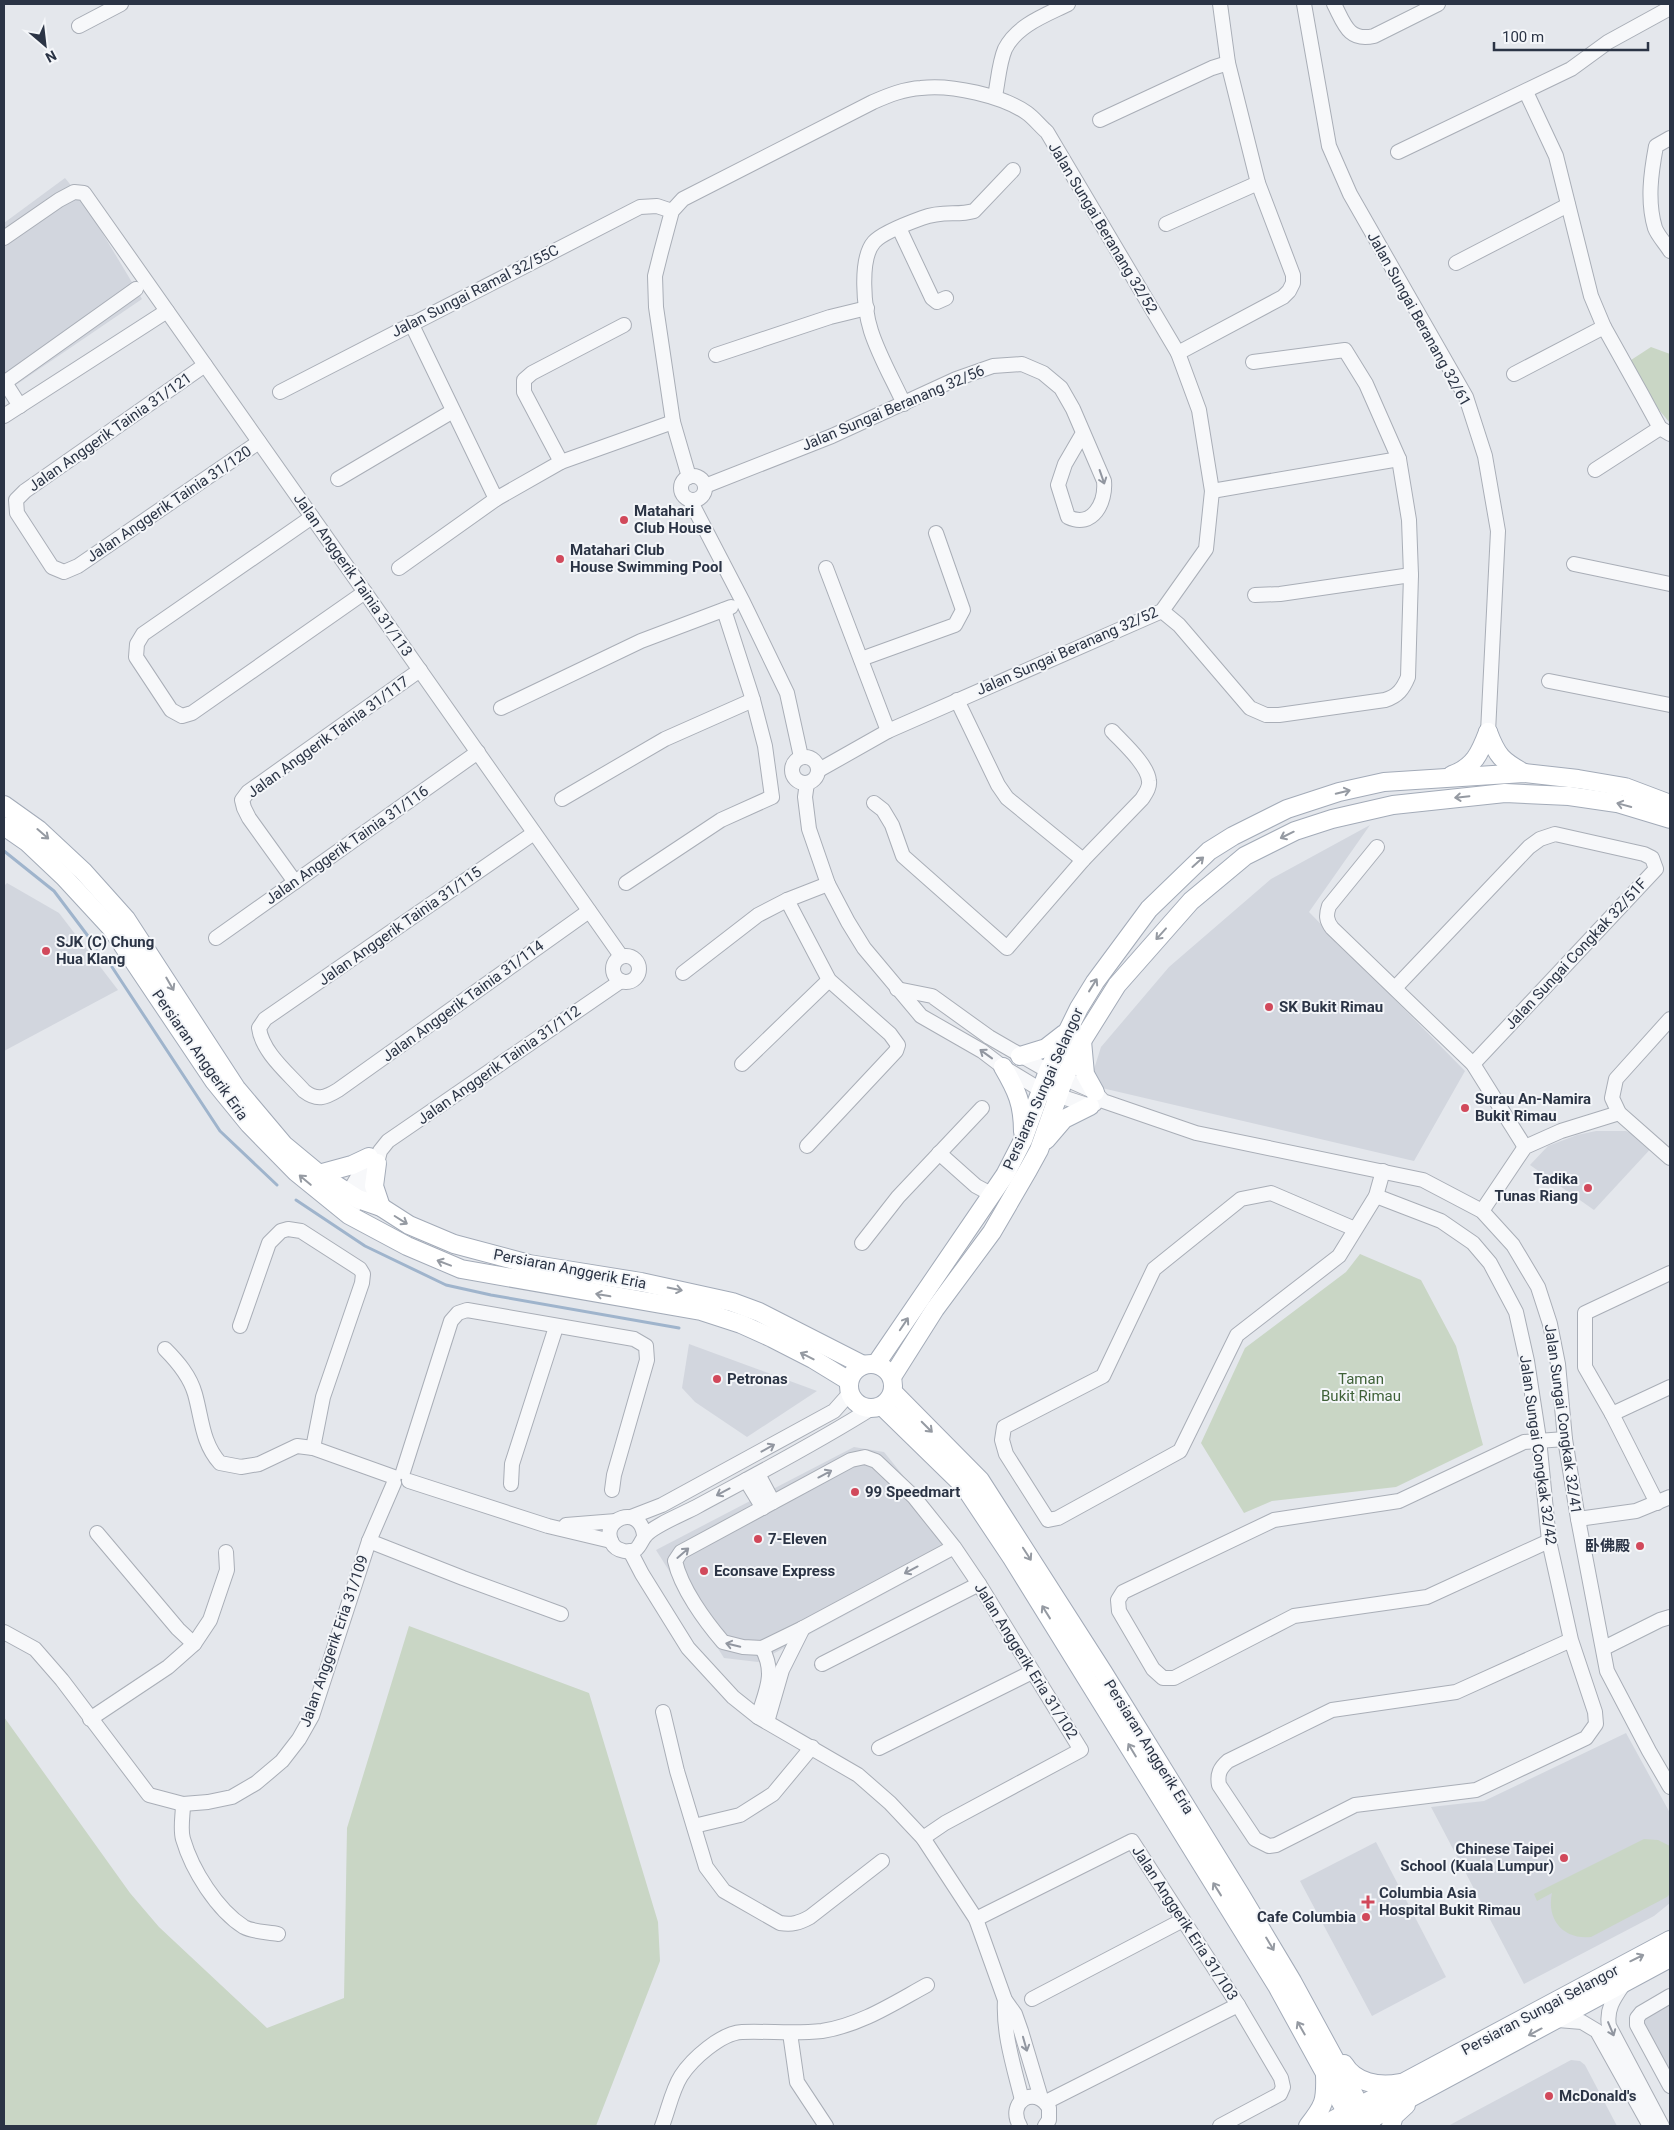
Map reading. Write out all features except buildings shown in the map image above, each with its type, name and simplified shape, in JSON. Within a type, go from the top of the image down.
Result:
[{"type":"main road","points":[[1488,732],[1495,750],[1502,760],[1524,773]]},
{"type":"main road","points":[[1488,732],[1489,774],[1505,793]]},
{"type":"main road","points":[[1444,778],[1462,771],[1473,762],[1480,754],[1488,732]]},
{"type":"main road","name":"Persiaran Sungai Selangor","points":[[870,1365],[1005,1175],[1049,1093],[1064,1079],[1075,1035],[1095,982],[1149,909],[1209,851],[1233,836],[1287,810],[1322,798],[1384,782],[1524,773],[1625,787],[1665,809]]},
{"type":"main road","name":"Persiaran Sungai Selangor","points":[[885,1396],[934,1309],[992,1232],[1039,1150],[1049,1093],[1048,1071],[1117,985],[1191,901],[1244,856],[1295,831],[1332,819],[1392,805],[1505,793],[1569,796],[1665,809]]},
{"type":"main road","name":"Persiaran Anggerik Eria","points":[[4,805],[39,830],[83,870],[126,919],[165,976],[236,1088],[284,1145],[319,1174],[349,1204],[381,1208],[420,1230],[480,1252],[528,1264],[641,1282],[732,1302],[759,1312],[870,1365]]},
{"type":"main road","name":"Persiaran Anggerik Eria","points":[[4,826],[27,842],[58,871],[106,922],[126,947],[214,1081],[239,1113],[296,1172],[349,1204],[406,1246],[461,1269],[701,1311],[740,1324],[772,1338],[813,1359],[850,1387]]},
{"type":"main road","points":[[1020,1056],[1046,1048],[1075,1035],[1085,1074],[1096,1100],[1064,1119],[1039,1150]]},
{"type":"main road","points":[[1003,1067],[1018,1093],[1023,1115],[1023,1140]]},
{"type":"main road","points":[[319,1174],[375,1157],[374,1186],[381,1208]]},
{"type":"main road","points":[[870,1365],[883,1367],[885,1396],[858,1405],[850,1387],[857,1369],[870,1365]]},
{"type":"main road","name":"Persiaran Anggerik Eria","points":[[885,1396],[980,1480],[1103,1672],[1292,1981],[1360,2120]]},
{"type":"main road","name":"Persiaran Anggerik Eria","points":[[885,1396],[964,1486],[1007,1550],[1277,1986],[1325,2070],[1360,2120]]},
{"type":"main road","name":"Persiaran Sungai Selangor","points":[[1360,2120],[1410,2081],[1670,1940]]},
{"type":"main road","name":"Persiaran Sungai Selangor","points":[[1467,2068],[1670,1958]]},
{"type":"main road","points":[[1292,1981],[1317,2016],[1348,2071],[1355,2077],[1365,2082],[1378,2083],[1394,2084],[1410,2081]]},
{"type":"main road","points":[[1322,2126],[1360,2120],[1467,2068]]},
{"type":"main road","points":[[1391,2126],[1394,2116],[1404,2106],[1467,2068]]},
{"type":"main road","points":[[1308,2126],[1319,2114],[1325,2098],[1325,2070]]},
{"type":"street","points":[[79,26],[121,4]]},
{"type":"street","points":[[995,96],[1005,50],[1013,38],[1028,24],[1068,4]]},
{"type":"street","points":[[1178,353],[1283,297],[1289,291],[1292,283],[1290,266],[1258,182],[1228,63],[1220,4]]},
{"type":"street","name":"Jalan Sungai Beranang 32/61","points":[[1304,4],[1328,146],[1350,194],[1466,397],[1485,456],[1498,531],[1488,732]]},
{"type":"street","points":[[1334,4],[1350,32],[1359,38],[1374,36],[1438,4]]},
{"type":"street","points":[[1398,152],[1571,69],[1608,42],[1670,8]]},
{"type":"street","points":[[1100,120],[1212,68],[1228,63]]},
{"type":"street","name":"Jalan Sungai Beranang 32/52","points":[[672,211],[683,199],[891,94],[922,87],[995,96],[1028,114],[1046,132],[1178,353],[1199,410],[1212,491],[1206,549],[1162,611],[888,731],[819,770]]},
{"type":"street","points":[[1526,92],[1556,156],[1591,296],[1604,327],[1665,431],[1594,470]]},
{"type":"street","points":[[1670,138],[1656,146],[1651,171],[1650,199],[1656,229],[1670,251]]},
{"type":"street","points":[[904,404],[871,330],[867,308],[865,259],[869,249],[876,240],[922,218],[941,212],[968,213],[974,211],[1014,170]]},
{"type":"street","points":[[1166,224],[1258,182]]},
{"type":"street","name":"Jalan Anggerik Tainia 31/113","points":[[4,238],[59,200],[74,192],[84,193],[621,956]]},
{"type":"street","points":[[1456,263],[1568,205]]},
{"type":"street","name":"Jalan Sungai Ramal 32/55C","points":[[280,392],[640,207],[657,206],[672,211]]},
{"type":"street","points":[[672,211],[655,276],[656,307],[673,422],[690,477]]},
{"type":"street","points":[[899,228],[932,298],[937,302],[946,298]]},
{"type":"street","points":[[136,289],[137,268]]},
{"type":"street","points":[[136,289],[158,297]]},
{"type":"street","points":[[20,406],[4,382],[136,289]]},
{"type":"street","points":[[716,355],[830,317],[867,308]]},
{"type":"street","points":[[5,413],[20,406],[167,311]]},
{"type":"street","points":[[411,323],[496,498]]},
{"type":"street","points":[[561,462],[524,392],[524,380],[532,373],[624,325]]},
{"type":"street","points":[[1514,374],[1604,327]]},
{"type":"street","points":[[1162,611],[1178,625],[1250,708],[1266,714],[1385,700],[1403,690],[1410,663],[1410,520],[1399,459],[1366,384],[1345,350],[1253,362]]},
{"type":"street","name":"Jalan Sungai Beranang 32/56","points":[[705,486],[832,436],[956,379],[993,366],[1022,364],[1043,373],[1061,388],[1073,409],[1104,481],[1105,492],[1096,512],[1086,519],[1077,521],[1068,517],[1058,485],[1066,464],[1083,433]]},
{"type":"street","name":"Jalan Anggerik Tainia 31/121","points":[[78,566],[64,572],[52,567],[17,513],[16,500],[25,491],[206,365]]},
{"type":"street","points":[[338,479],[453,411]]},
{"type":"street","points":[[399,568],[496,498],[561,462],[673,422]]},
{"type":"street","name":"Jalan Anggerik Tainia 31/120","points":[[78,566],[259,442]]},
{"type":"street","points":[[1212,491],[1399,459]]},
{"type":"street","points":[[690,500],[701,497],[705,486],[701,479],[694,476],[683,482],[681,490],[685,498],[690,500],[743,602],[786,693],[801,757]]},
{"type":"street","points":[[312,517],[143,634],[138,644],[136,657],[171,710],[182,716],[192,713],[365,592]]},
{"type":"street","points":[[861,659],[955,625],[963,610],[936,534]]},
{"type":"street","points":[[1574,564],[1670,584]]},
{"type":"street","points":[[826,568],[888,731]]},
{"type":"street","points":[[1255,595],[1280,594],[1411,575]]},
{"type":"street","points":[[501,708],[641,641],[743,602]]},
{"type":"street","points":[[626,882],[721,820],[772,797],[765,746],[753,700],[724,610]]},
{"type":"street","name":"Jalan Anggerik Tainia 31/117","points":[[295,882],[250,818],[242,800],[248,792],[420,670]]},
{"type":"street","points":[[1549,681],[1670,704]]},
{"type":"street","points":[[562,799],[665,739],[753,700]]},
{"type":"street","points":[[957,700],[998,785],[1007,798],[1083,860]]},
{"type":"street","points":[[874,803],[883,810],[892,825],[903,856],[1007,948],[1083,860],[1142,799],[1148,790],[1149,780],[1144,766],[1112,731]]},
{"type":"street","name":"Jalan Anggerik Tainia 31/116","points":[[216,938],[478,752]]},
{"type":"street","points":[[806,756],[814,759],[819,770],[816,778],[807,783],[797,780],[792,771],[793,764],[801,757],[806,756]]},
{"type":"street","points":[[807,783],[805,796],[810,829],[828,884],[864,948],[921,1016],[1049,1093],[1096,1100]]},
{"type":"street","name":"Jalan Anggerik Tainia 31/115","points":[[265,1019],[534,833]]},
{"type":"street","name":"Jalan Sungai Congkak 32/51F","points":[[1395,988],[1529,847],[1540,839],[1555,834],[1644,854],[1652,858],[1656,869],[1472,1064]]},
{"type":"street","points":[[1377,847],[1329,906],[1326,915],[1332,928],[1472,1064],[1526,1147]]},
{"type":"street","points":[[683,973],[758,914],[828,884]]},
{"type":"street","points":[[787,900],[829,980],[890,1034],[898,1045],[896,1051],[807,1146]]},
{"type":"street","name":"Jalan Anggerik Tainia 31/114","points":[[265,1019],[259,1028],[263,1042],[304,1091],[318,1098],[324,1098],[338,1090],[589,911]]},
{"type":"street","points":[[621,956],[635,958],[640,970],[633,980],[621,981],[617,978],[613,970],[615,962],[621,956]]},
{"type":"street","points":[[742,1064],[829,980]]},
{"type":"street","name":"Jalan Anggerik Tainia 31/112","points":[[349,1204],[375,1157],[388,1141],[621,981]]},
{"type":"street","points":[[897,989],[932,996],[989,1037],[1064,1079],[1096,1100]]},
{"type":"street","points":[[945,1031],[955,1012]]},
{"type":"street","points":[[1670,1019],[1616,1079],[1612,1098],[1619,1113],[1670,1158]]},
{"type":"street","name":"Jalan Sungai Congkak 32/41","points":[[1096,1100],[1196,1133],[1423,1180],[1482,1211],[1513,1245],[1527,1266],[1545,1305],[1558,1364],[1565,1439],[1578,1519],[1607,1671],[1649,1751],[1670,1786]]},
{"type":"street","points":[[862,1243],[898,1197],[982,1108]]},
{"type":"street","points":[[1482,1211],[1526,1147],[1561,1131],[1619,1113]]},
{"type":"street","points":[[939,1152],[976,1186],[991,1194]]},
{"type":"street","points":[[1355,1229],[1272,1193],[1241,1199],[1154,1269],[1103,1376],[1004,1427],[1002,1440],[1006,1454],[1048,1520],[1058,1518],[1180,1451],[1237,1335],[1339,1256],[1376,1196],[1383,1171]]},
{"type":"street","name":"Jalan Sungai Congkak 32/42","points":[[1376,1196],[1441,1221],[1473,1243],[1490,1263],[1516,1312],[1527,1361],[1539,1440],[1549,1541],[1571,1640],[1594,1712],[1596,1724],[1586,1738],[1476,1790],[1355,1805],[1276,1845],[1268,1846],[1255,1840],[1219,1785],[1220,1768],[1228,1761],[1332,1710],[1456,1692],[1571,1640]]},
{"type":"street","points":[[240,1326],[269,1243],[281,1231],[288,1229],[301,1231],[360,1269],[364,1278],[323,1397],[313,1448]]},
{"type":"street","points":[[1657,1503],[1612,1414],[1585,1366],[1585,1314],[1670,1273]]},
{"type":"street","name":"Jalan Anggerik Eria 31/109","points":[[4,1632],[35,1649],[62,1680],[149,1795],[183,1804],[208,1802],[232,1797],[256,1783],[282,1761],[299,1739],[312,1716],[369,1541],[400,1478],[454,1316],[467,1310],[556,1327],[634,1339],[646,1346],[647,1360],[614,1475],[612,1490]]},
{"type":"street","points":[[512,1484],[512,1464],[556,1327]]},
{"type":"street","points":[[165,1349],[177,1361],[193,1388],[208,1446],[220,1463],[241,1467],[250,1466],[259,1464],[297,1446],[313,1448],[548,1526],[611,1541]]},
{"type":"street","points":[[850,1387],[834,1411],[662,1505],[631,1517],[620,1518],[610,1530],[611,1541],[618,1550],[638,1544],[885,1396]]},
{"type":"street","points":[[1612,1414],[1670,1387]]},
{"type":"street","points":[[1549,1541],[1427,1597],[1294,1616],[1174,1678],[1162,1678],[1153,1669],[1119,1611],[1118,1600],[1123,1592],[1274,1520],[1400,1501],[1524,1442],[1565,1439]]},
{"type":"street","name":"Jalan Anggerik Eria 31/102","points":[[762,1648],[744,1647],[722,1642],[678,1574],[675,1561],[681,1552],[851,1460],[865,1457],[876,1461],[914,1497],[954,1547],[1081,1750],[945,1824],[923,1838]]},
{"type":"street","points":[[752,1477],[768,1505]]},
{"type":"street","points":[[1578,1519],[1636,1511],[1670,1497]]},
{"type":"street","points":[[631,1517],[641,1524],[638,1544],[649,1585],[688,1648],[733,1697],[762,1720],[858,1775],[890,1803],[923,1838],[976,1919],[1005,2000],[1015,2014],[1050,2114],[1046,2126]]},
{"type":"street","points":[[548,1526],[616,1521]]},
{"type":"street","points":[[97,1533],[178,1629],[194,1644]]},
{"type":"street","points":[[369,1541],[561,1614]]},
{"type":"street","points":[[762,1720],[770,1669],[762,1648],[954,1547]]},
{"type":"street","points":[[90,1719],[168,1667],[194,1644],[210,1620],[227,1570],[226,1552]]},
{"type":"street","points":[[822,1664],[978,1584]]},
{"type":"street","points":[[1604,1648],[1667,1616]]},
{"type":"street","points":[[762,1720],[782,1670],[803,1628]]},
{"type":"street","points":[[878,1748],[1032,1672]]},
{"type":"street","points":[[733,1697],[751,1698],[765,1694]]},
{"type":"street","points":[[663,1712],[677,1772],[706,1867],[714,1880],[724,1890],[780,1922],[790,1925],[810,1917],[882,1861]]},
{"type":"street","points":[[694,1826],[740,1815],[774,1794],[812,1747]]},
{"type":"street","points":[[183,1804],[182,1838],[197,1871],[212,1895],[226,1913],[246,1928],[278,1934]]},
{"type":"street","name":"Jalan Anggerik Eria 31/103","points":[[976,1919],[1132,1841],[1238,2005],[1281,2078],[1283,2087],[1280,2094],[1220,2126]]},
{"type":"street","points":[[1032,1999],[1183,1920]]},
{"type":"street","points":[[1623,1985],[1611,2004],[1607,2018],[1609,2026],[1662,2126]]},
{"type":"street","points":[[662,2126],[680,2077],[708,2048],[739,2032],[790,2033],[823,2030],[855,2024],[928,1986]]},
{"type":"street","points":[[1670,1996],[1640,2013],[1637,2018],[1638,2025],[1670,2086]]},
{"type":"street","points":[[1005,2000],[1004,2018],[1007,2036],[1022,2100]]},
{"type":"street","points":[[1014,2124],[1018,2106],[1022,2100],[1029,2097],[1044,2100],[1238,2005]]},
{"type":"street","points":[[1558,2020],[1582,2022],[1597,2030],[1650,2126]]},
{"type":"street","points":[[790,2033],[797,2082],[822,2125]]},
{"type":"shaded area","points":[[65,178],[82,199],[142,299],[4,393],[4,223]]},
{"type":"shaded area","name":"SK Bukit Rimau","points":[[1370,825],[1309,912],[1465,1071],[1414,1161],[1089,1085],[1101,1047],[1169,967],[1271,879]]},
{"type":"shaded area","name":"SJK (C) Chung Hua Klang","points":[[7,883],[59,913],[118,990],[4,1051],[4,886]]},
{"type":"shaded area","name":"Tadika Tunas Riang","points":[[1596,1131],[1626,1131],[1655,1144],[1594,1210],[1530,1165],[1548,1146],[1577,1135]]},
{"type":"shaded area","points":[[689,1344],[817,1391],[747,1437],[695,1402],[682,1388]]},
{"type":"shaded area","points":[[854,1447],[884,1452],[964,1551],[758,1662],[724,1658],[656,1550]]},
{"type":"shaded area","name":"Chinese Taipei School (Kuala Lumpur)","points":[[1626,1733],[1670,1813],[1670,1903],[1654,1916],[1524,1984],[1431,1807],[1484,1801]]},
{"type":"shaded area","name":"Columbia Asia Hospital Bukit Rimau","points":[[1376,1842],[1446,1977],[1372,2016],[1300,1881]]},
{"type":"shaded area","points":[[1670,2001],[1670,2078],[1642,2019]]},
{"type":"shaded area","points":[[1571,2060],[1580,2061],[1585,2065],[1617,2126],[1448,2126]]},
{"type":"green space","points":[[1651,347],[1670,354],[1670,423],[1644,392],[1628,362]]},
{"type":"green space","name":"Taman Bukit Rimau","points":[[1360,1254],[1421,1280],[1456,1346],[1483,1445],[1396,1487],[1272,1501],[1244,1513],[1201,1443],[1245,1348],[1346,1272]]},
{"type":"green space","points":[[409,1626],[589,1693],[658,1922],[660,1961],[596,2126],[4,2126],[4,1717],[130,1893],[159,1927],[267,2028],[344,1998],[347,1828]]},
{"type":"green space","points":[[1644,1839],[1658,1840],[1670,1846],[1670,1894],[1667,1897],[1591,1937],[1573,1935],[1565,1932],[1559,1926],[1552,1912],[1552,1893],[1537,1901],[1534,1894]]},
{"type":"waterway","points":[[4,851],[54,891],[97,948]]},
{"type":"waterway","points":[[112,967],[220,1131],[277,1185]]},
{"type":"waterway","points":[[296,1200],[365,1246],[446,1285],[491,1295],[679,1328]]},
{"type":"place","name":"Matahari Club House","points":[[624,520]]},
{"type":"place","name":"Matahari Club House Swimming Pool","points":[[560,559]]},
{"type":"place","name":"SJK (C) Chung Hua Klang","points":[[46,951]]},
{"type":"place","name":"SK Bukit Rimau","points":[[1269,1007]]},
{"type":"place","name":"Surau An-Namira Bukit Rimau","points":[[1465,1108]]},
{"type":"place","name":"Tadika Tunas Riang","points":[[1588,1188]]},
{"type":"place","name":"Petronas","points":[[717,1379]]},
{"type":"place","name":"99 Speedmart","points":[[855,1492]]},
{"type":"place","name":"7-Eleven","points":[[758,1539]]},
{"type":"place","name":"卧佛殿","points":[[1640,1546]]},
{"type":"place","name":"Econsave Express","points":[[704,1571]]},
{"type":"place","name":"Chinese Taipei School (Kuala Lumpur)","points":[[1564,1858]]},
{"type":"place","name":"Columbia Asia Hospital Bukit Rimau","points":[[1368,1902]]},
{"type":"place","name":"Cafe Columbia","points":[[1366,1917]]},
{"type":"place","name":"McDonald's","points":[[1549,2096]]}]
